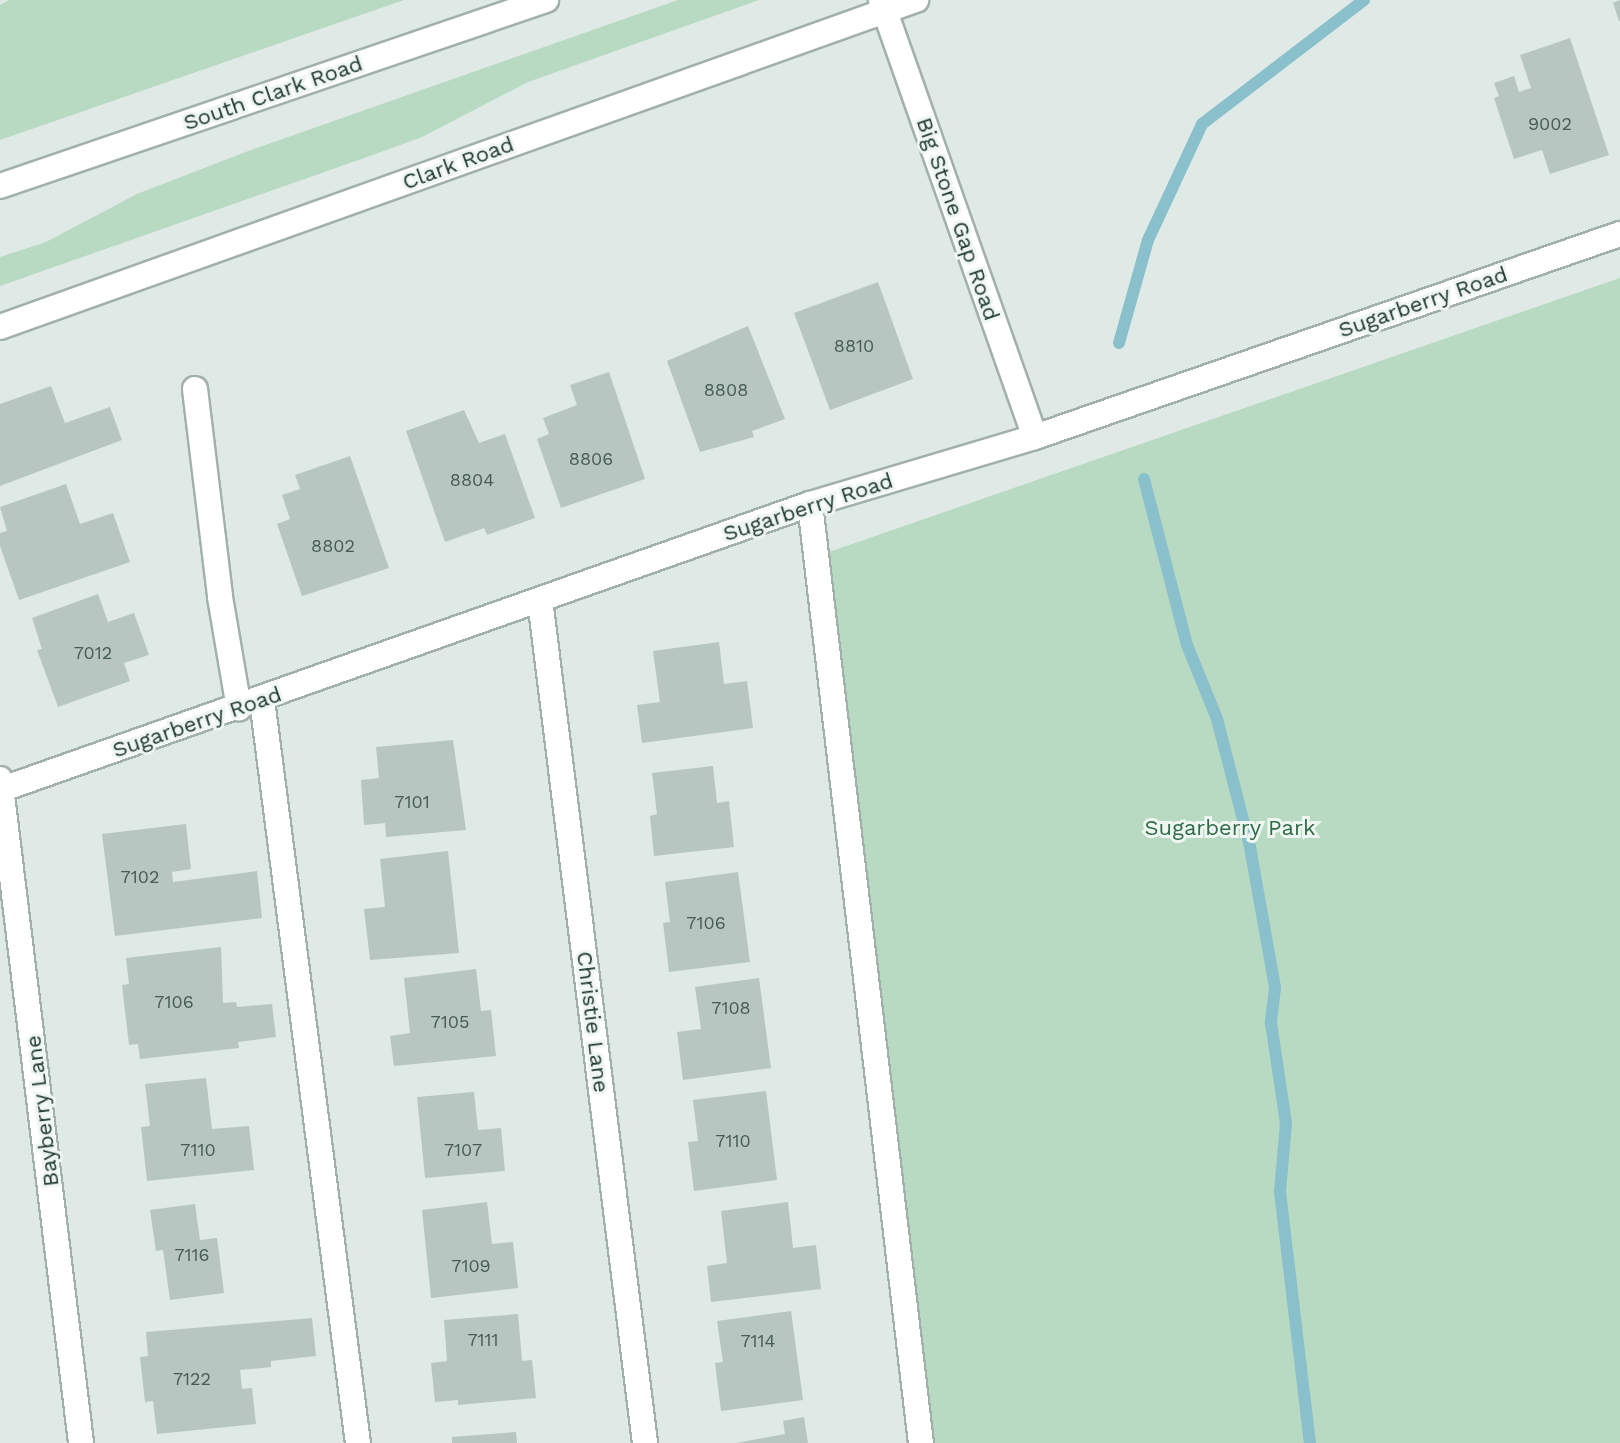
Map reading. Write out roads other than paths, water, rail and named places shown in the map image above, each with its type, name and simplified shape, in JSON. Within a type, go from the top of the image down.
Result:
[{"type":"street","name":"South Clark Road","points":[[0,186],[546,0]]},
{"type":"street","name":"Clark Road","points":[[0,327],[883,5],[916,0]]},
{"type":"street","name":"Big Stone Gap Road","points":[[883,5],[1035,437]]},
{"type":"street","name":"Sugarberry Road","points":[[1,786],[250,704],[810,504],[1035,437],[1620,234]]},
{"type":"street","points":[[195,389],[220,597],[250,704],[358,1443]]},
{"type":"street","points":[[810,504],[921,1443]]},
{"type":"street","name":"Christie Lane","points":[[540,600],[645,1443]]},
{"type":"street","name":"Bayberry Lane","points":[[1,786],[81,1443]]},
{"type":"waterway","points":[[1119,343],[1148,240],[1202,124],[1364,0]]},
{"type":"waterway","points":[[1144,479],[1187,645],[1217,719],[1250,847],[1275,988],[1271,1023],[1286,1123],[1280,1192],[1310,1443]]},
{"type":"park label","name":"Sugarberry Park","points":[[1230,828]]}]
